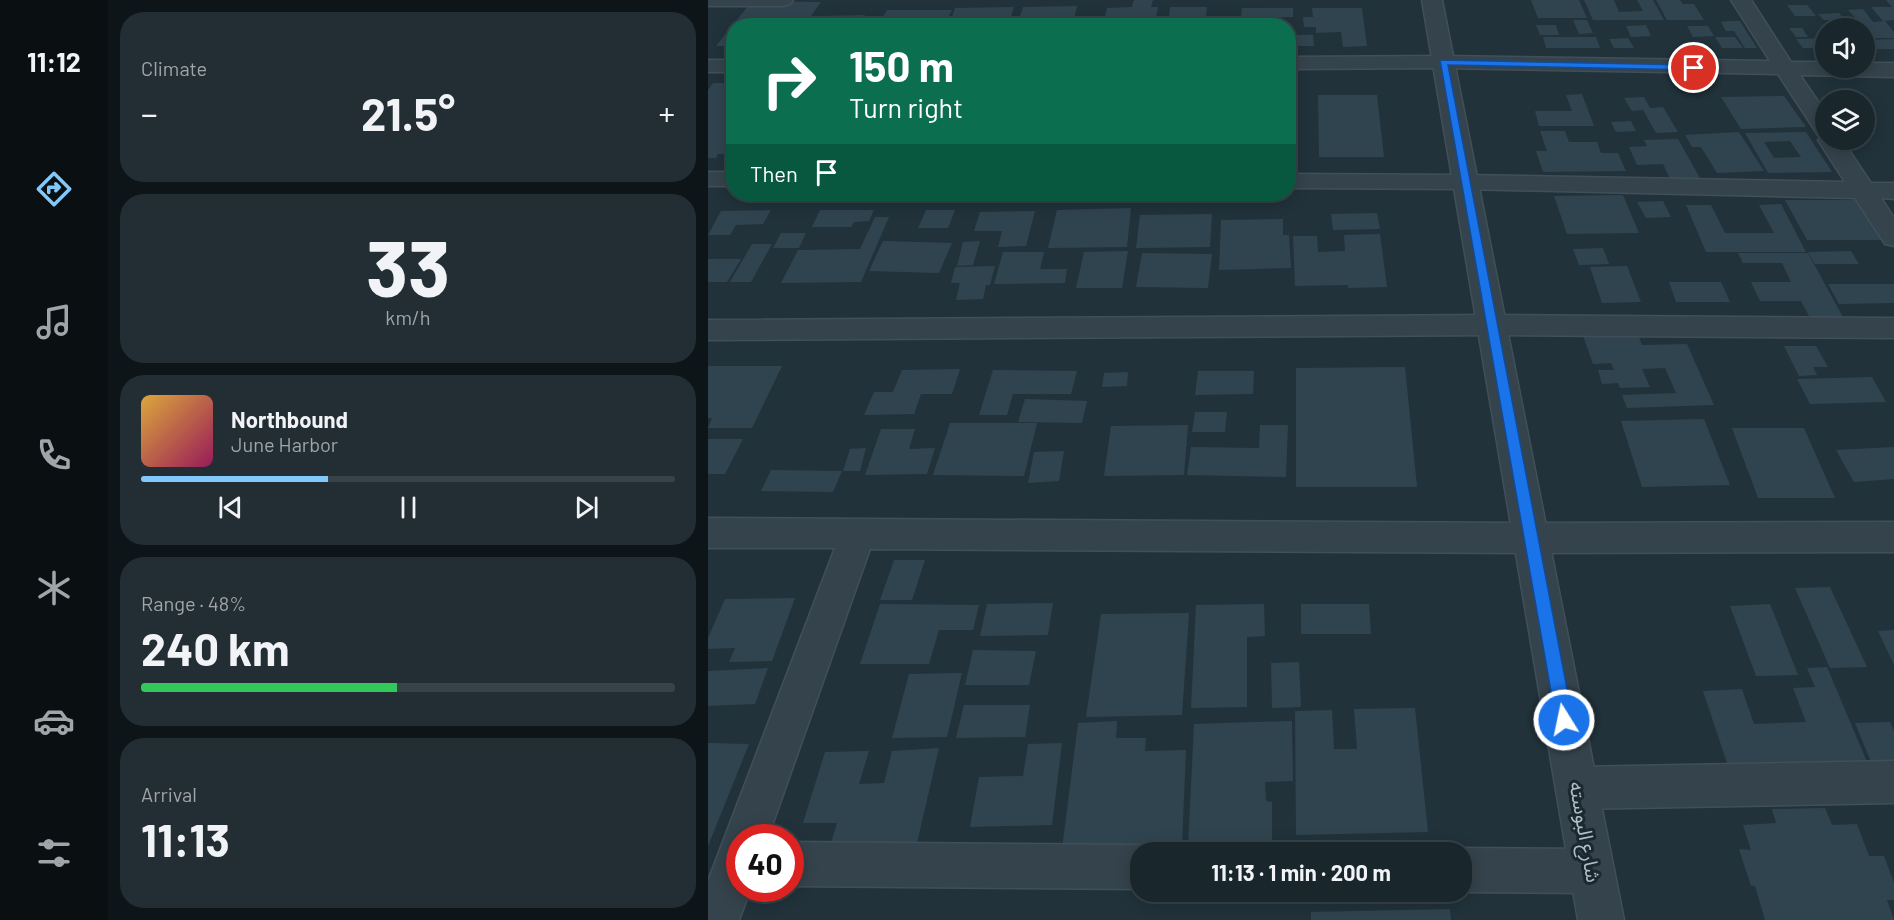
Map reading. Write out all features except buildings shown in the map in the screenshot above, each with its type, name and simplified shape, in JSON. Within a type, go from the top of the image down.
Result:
[{"type":"street","points":[[708,0],[783,0]]},
{"type":"street","name":"شارع البوسته","points":[[1432,0],[1601,920]]},
{"type":"street","points":[[1741,0],[1815,115]]},
{"type":"street","points":[[1296,63],[1443,62],[1894,70]]},
{"type":"street","points":[[708,66],[726,66]]},
{"type":"street","points":[[1836,150],[1894,238]]},
{"type":"street","points":[[708,179],[726,179]]},
{"type":"street","points":[[1296,182],[1465,182],[1894,191]]},
{"type":"street","points":[[708,330],[1492,325],[1894,328]]},
{"type":"street","points":[[708,533],[857,536],[1894,537]]},
{"type":"street","points":[[747,824],[857,536]]},
{"type":"street","points":[[1577,788],[1894,782]]},
{"type":"street","points":[[804,864],[1130,867]]},
{"type":"street","points":[[1472,870],[1592,871]]},
{"type":"street","points":[[716,920],[726,885]]},
{"type":"route","points":[[1564,720],[1443,62],[1694,68]]}]
